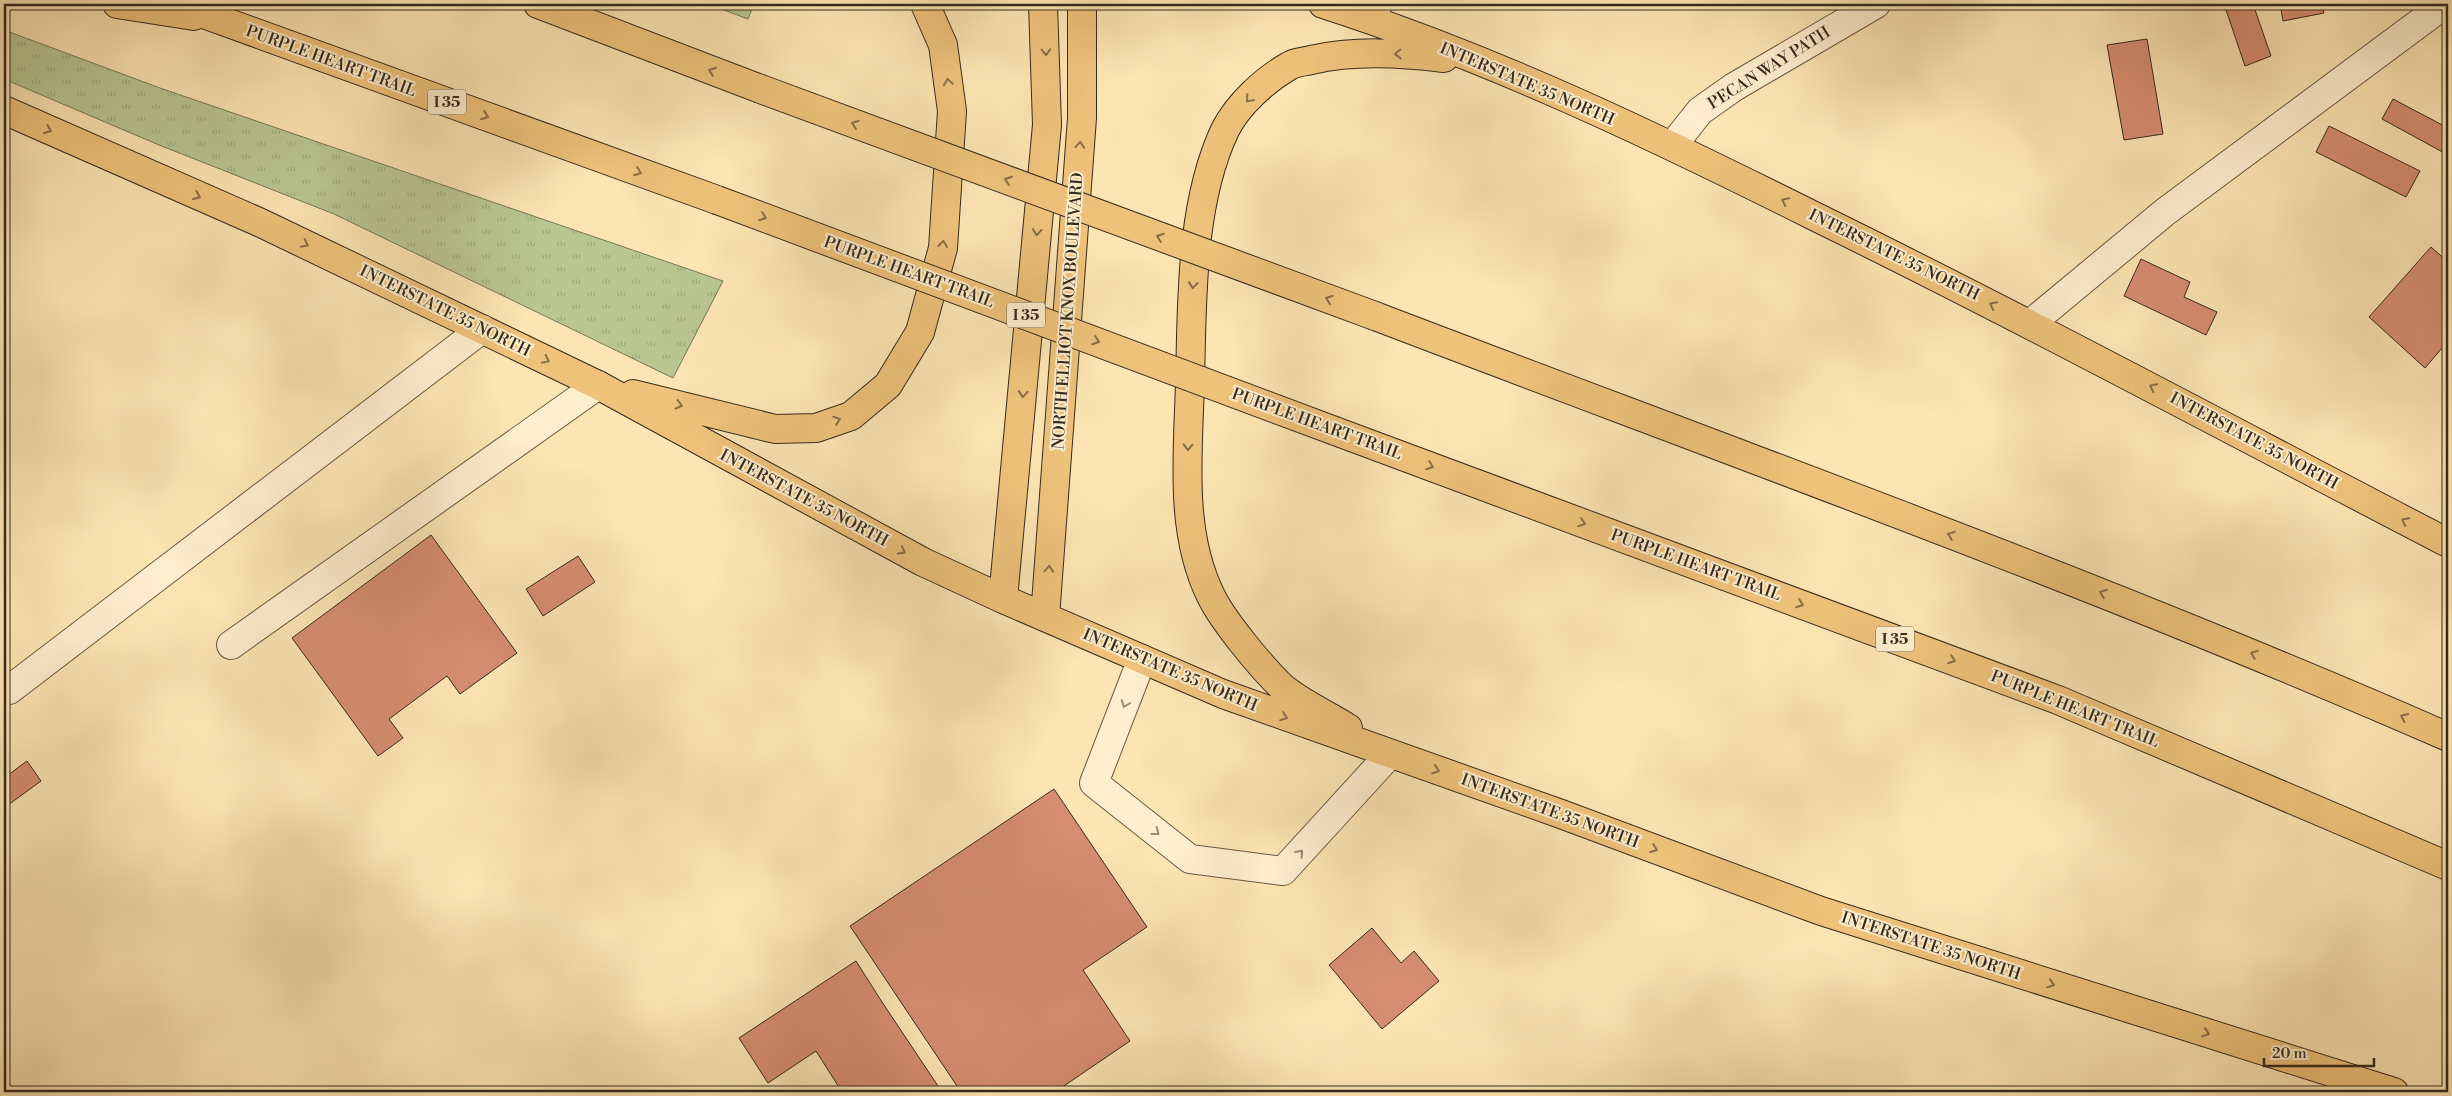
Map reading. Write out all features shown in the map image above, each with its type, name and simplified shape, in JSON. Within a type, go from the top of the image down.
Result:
[{"type":"main road","points":[[117,4],[217,19]]},
{"type":"main road","name":"PURPLE HEART TRAIL","points":[[176,4],[717,200],[2058,700],[2448,866]]},
{"type":"main road","points":[[538,4],[758,88],[1374,316],[2106,594],[2448,737]]},
{"type":"main road","points":[[598,385],[775,429],[816,428],[851,416],[888,385],[920,332],[943,248],[952,111],[943,45],[926,4]]},
{"type":"main road","points":[[1003,599],[1047,125],[1043,4]]},
{"type":"main road","name":"NORTH ELLIOT KNOX BOULEVARD","points":[[1046,617],[1082,118],[1082,4]]},
{"type":"main road","name":"INTERSTATE 35 NORTH","points":[[1323,4],[1373,11],[1481,62],[1673,146],[2030,324],[2448,543]]},
{"type":"main road","points":[[1390,754],[1282,687],[1246,646],[1212,597],[1196,555],[1189,509],[1188,456],[1192,292],[1199,225],[1210,176],[1226,129],[1250,96],[1291,65],[1336,55],[1406,54],[1481,62]]},
{"type":"main road","name":"INTERSTATE 35 NORTH","points":[[4,110],[261,223],[598,385],[923,562],[1003,599],[1223,694],[1561,814],[1821,911],[2385,1091]]},
{"type":"street","name":"PECAN WAY PATH","points":[[1673,146],[1700,111],[1734,87],[1876,4]]},
{"type":"street","points":[[2030,324],[2165,212],[2445,4]]},
{"type":"street","points":[[4,691],[9,690],[482,329]]},
{"type":"street","points":[[230,645],[598,385]]},
{"type":"street","points":[[1142,659],[1094,783],[1190,859],[1284,871],[1390,754]]},
{"type":"green space","points":[[708,4],[754,4],[748,19]]},
{"type":"green space","points":[[4,30],[160,88],[723,281],[673,378],[334,214],[159,145],[4,79]]},
{"type":"building","points":[[2224,4],[2253,4],[2271,56],[2245,66]]},
{"type":"building","points":[[2280,4],[2322,4],[2324,13],[2283,21]]},
{"type":"building","points":[[2147,39],[2163,134],[2124,140],[2107,45]]},
{"type":"building","points":[[2393,99],[2448,128],[2448,155],[2382,119]]},
{"type":"building","points":[[2329,126],[2420,171],[2406,197],[2316,152]]},
{"type":"building","points":[[2431,247],[2448,262],[2448,341],[2425,368],[2369,317]]},
{"type":"building","points":[[2141,259],[2190,282],[2184,297],[2217,312],[2206,335],[2124,296]]},
{"type":"building","points":[[431,535],[517,653],[460,694],[447,676],[389,719],[403,738],[378,756],[292,638]]},
{"type":"building","points":[[578,556],[595,582],[543,616],[526,589]]},
{"type":"building","points":[[27,761],[41,781],[4,808],[4,778]]},
{"type":"building","points":[[1054,789],[1147,927],[1083,970],[1130,1041],[1055,1092],[961,1092],[850,926]]},
{"type":"building","points":[[1372,928],[1401,963],[1414,951],[1439,981],[1382,1029],[1329,965]]},
{"type":"building","points":[[856,961],[942,1092],[842,1092],[816,1051],[768,1083],[739,1038]]}]
